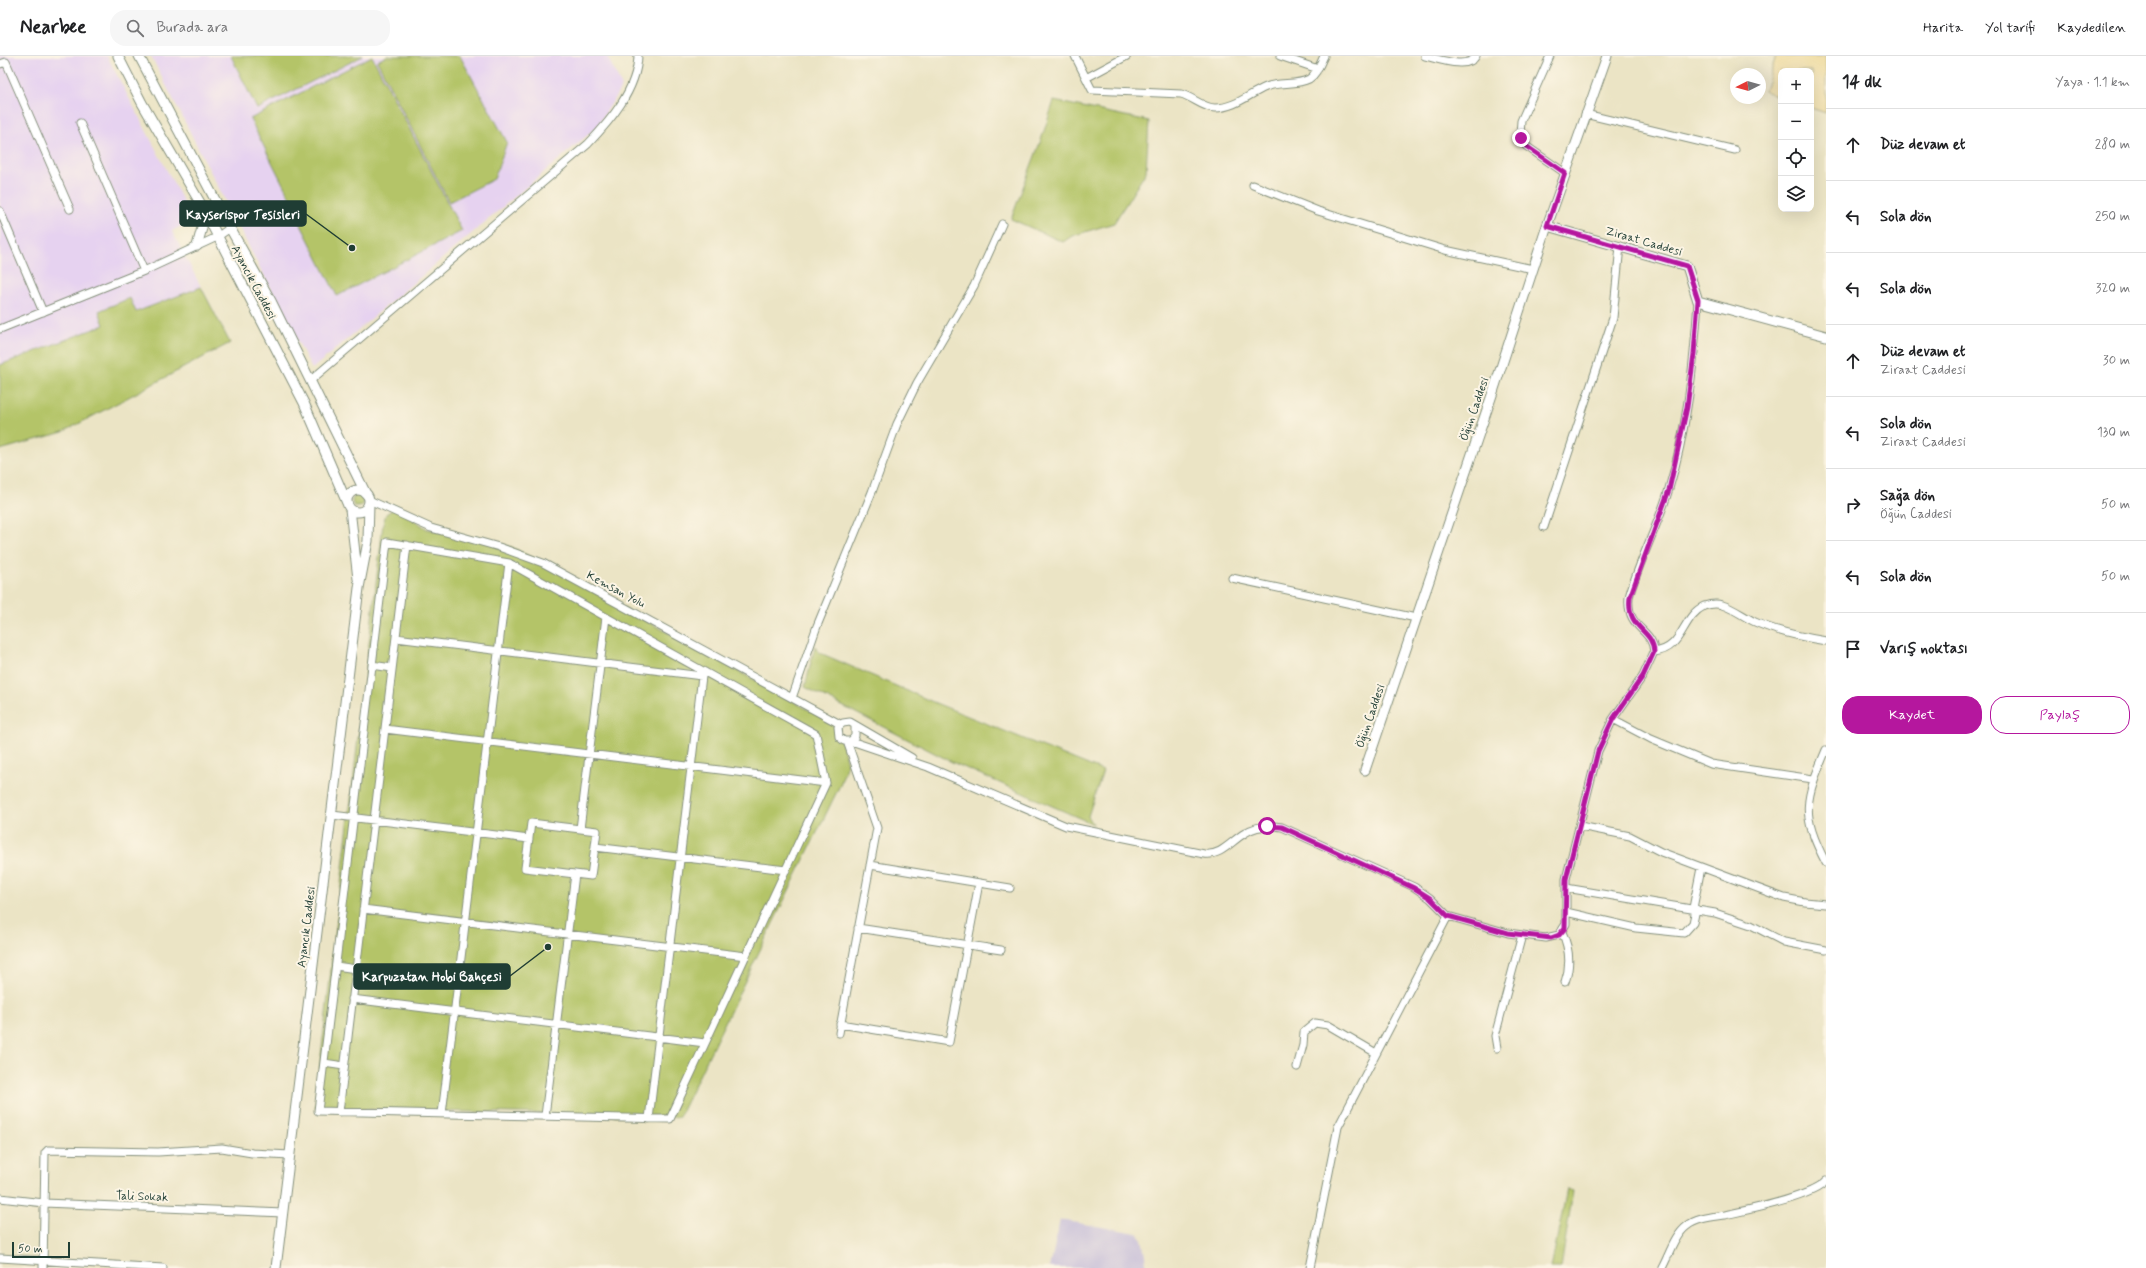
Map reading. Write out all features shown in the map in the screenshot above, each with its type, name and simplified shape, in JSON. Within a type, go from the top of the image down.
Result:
[{"type":"street","name":"Ayancık Caddesi","points":[[118,56],[142,103],[203,209],[304,403],[349,506],[356,553],[359,588]]},
{"type":"street","name":"Ayancık Caddesi","points":[[139,56],[271,302],[311,380],[368,499],[368,541],[359,588],[276,1268]]},
{"type":"street","points":[[311,380],[588,144],[606,124],[622,102],[634,78],[638,56]]},
{"type":"street","points":[[1076,56],[1092,90],[1181,94],[1194,98],[1204,106],[1215,108],[1242,101],[1266,87],[1307,80],[1318,69],[1324,56]]},
{"type":"street","points":[[1086,78],[1127,56]]},
{"type":"street","points":[[1280,56],[1318,69]]},
{"type":"street","points":[[1425,56],[1465,63],[1473,60],[1476,56]]},
{"type":"street","points":[[1550,56],[1521,121],[1520,134],[1526,146],[1565,173]]},
{"type":"street","name":"Öğün Caddesi","points":[[1365,770],[1493,392],[1547,226],[1585,114],[1607,56]]},
{"type":"street","points":[[0,64],[6,62],[70,209]]},
{"type":"street","points":[[1585,114],[1735,150]]},
{"type":"street","points":[[80,123],[144,271]]},
{"type":"street","points":[[1253,185],[1318,211],[1445,250],[1533,269]]},
{"type":"street","points":[[197,246],[202,228],[203,209]]},
{"type":"street","points":[[0,211],[43,312]]},
{"type":"street","points":[[792,698],[817,626],[872,492],[897,424],[917,383],[974,286],[1002,224]]},
{"type":"street","name":"Ziraat Caddesi","points":[[1547,226],[1687,266],[1698,300]]},
{"type":"street","points":[[0,329],[144,271],[217,237],[230,228]]},
{"type":"street","points":[[1544,527],[1613,318],[1620,246]]},
{"type":"street","points":[[928,767],[846,722],[840,724],[837,730],[839,737],[928,767],[1066,826],[1204,854],[1219,852],[1250,830],[1267,826],[1282,827],[1414,888],[1430,898],[1448,916],[1508,933],[1551,938],[1562,932],[1566,924],[1566,879],[1596,757],[1613,719],[1643,676],[1654,652],[1649,637],[1632,619],[1629,609],[1630,597],[1662,511],[1676,461],[1691,381],[1698,300],[1826,336]]},
{"type":"street","points":[[360,490],[368,499],[366,509],[360,512],[349,506],[348,496],[353,491],[360,490]]},
{"type":"street","name":"Kemsan Yolu","points":[[368,499],[431,528],[499,546],[543,563],[840,724]]},
{"type":"street","points":[[387,542],[407,544],[509,563],[606,617],[703,674],[816,734],[826,783],[670,1119],[318,1111],[387,542]]},
{"type":"street","points":[[338,1112],[407,544]]},
{"type":"street","points":[[442,1114],[509,563]]},
{"type":"street","points":[[1232,578],[1416,618]]},
{"type":"street","points":[[1654,652],[1665,650],[1672,645],[1696,612],[1712,604],[1725,606],[1756,622],[1780,631],[1826,641]]},
{"type":"street","points":[[580,829],[606,617]]},
{"type":"street","points":[[396,638],[703,674]]},
{"type":"street","points":[[372,665],[392,668]]},
{"type":"street","points":[[648,1119],[703,674]]},
{"type":"street","points":[[1613,719],[1651,739],[1711,764],[1813,779]]},
{"type":"street","points":[[849,741],[856,733],[855,726]]},
{"type":"street","points":[[385,729],[826,783]]},
{"type":"street","points":[[839,1033],[877,828],[849,741]]},
{"type":"street","points":[[1826,750],[1813,779],[1808,798],[1808,822],[1814,840],[1826,863]]},
{"type":"street","points":[[332,815],[529,839]]},
{"type":"street","points":[[531,823],[597,831],[591,876],[525,868],[529,839],[531,823]]},
{"type":"street","points":[[1580,826],[1630,836],[1661,852],[1784,898],[1826,904]]},
{"type":"street","points":[[595,847],[786,870]]},
{"type":"street","points":[[870,865],[1010,888]]},
{"type":"street","points":[[1566,912],[1636,928],[1684,933],[1693,923],[1701,868]]},
{"type":"street","points":[[545,1116],[575,874]]},
{"type":"street","points":[[840,1024],[949,1042],[979,883]]},
{"type":"street","points":[[1566,888],[1695,909],[1751,925],[1784,942],[1826,950]]},
{"type":"street","points":[[363,909],[746,956]]},
{"type":"street","points":[[1310,1268],[1338,1127],[1448,916]]},
{"type":"street","points":[[858,928],[1001,950]]},
{"type":"street","points":[[1562,932],[1569,954],[1569,969],[1565,982]]},
{"type":"street","points":[[1497,1048],[1495,1036],[1522,935]]},
{"type":"street","points":[[336,966],[356,969]]},
{"type":"street","points":[[352,1000],[705,1043]]},
{"type":"street","points":[[1297,1067],[1303,1045],[1304,1032],[1315,1023],[1328,1024],[1376,1053]]},
{"type":"street","points":[[324,1064],[344,1066]]},
{"type":"street","points":[[44,1264],[45,1153],[50,1149],[158,1152],[222,1148],[252,1153],[290,1155]]},
{"type":"street","points":[[1662,1268],[1680,1234],[1691,1223],[1701,1219],[1750,1210],[1802,1195],[1822,1186],[1826,1181]]},
{"type":"street","name":"Tali Sokak","points":[[0,1198],[44,1203],[283,1213]]},
{"type":"street","points":[[0,1258],[44,1264],[163,1268]]},
{"type":"shaded area","points":[[0,56],[107,56],[193,220],[172,231],[230,343],[63,432],[0,450]]},
{"type":"shaded area","points":[[151,56],[607,56],[622,86],[597,127],[312,369]]},
{"type":"shaded area","points":[[1060,1220],[1137,1233],[1142,1239],[1147,1268],[1050,1268]]},
{"type":"green space","points":[[231,56],[363,56],[257,109]]},
{"type":"green space","points":[[372,56],[462,231],[337,296],[250,119]]},
{"type":"green space","points":[[387,56],[460,56],[507,142],[494,179],[449,202],[377,61]]},
{"type":"green space","points":[[1054,101],[1149,121],[1146,172],[1114,223],[1072,236],[1063,242],[1011,219]]},
{"type":"green space","points":[[201,287],[230,343],[63,432],[0,450],[0,365],[104,325],[99,311],[130,298],[136,312]]},
{"type":"green space","points":[[358,495],[362,497],[364,501],[362,505],[358,507],[354,505],[352,501],[354,497]]},
{"type":"green space","points":[[396,507],[427,529],[512,547],[816,714],[835,727],[843,747],[847,764],[840,785],[679,1117],[315,1108],[383,524],[386,514]]},
{"type":"green space","points":[[815,646],[820,653],[933,702],[1103,771],[1088,816],[1093,824],[952,762],[805,687]]},
{"type":"green space","points":[[1567,1189],[1573,1191],[1561,1268],[1551,1268]]},
{"type":"sand","points":[[1776,56],[1826,56],[1826,113],[1814,109],[1814,68],[1778,68],[1778,96],[1766,91]]},
{"type":"place","name":"Kayserispor Tesisleri","points":[[352,248]]},
{"type":"place","name":"Karpuzatan Hobi Bahçesi","points":[[548,947]]},
{"type":"route","points":[[1267,826],[1282,827],[1406,884],[1422,892],[1437,903],[1448,916],[1508,933],[1546,938],[1559,935],[1565,928],[1566,879],[1590,786],[1594,762],[1607,730],[1617,712],[1647,670],[1654,652],[1653,645],[1649,637],[1641,631],[1632,619],[1629,603],[1631,592],[1655,532],[1675,468],[1691,381],[1698,300],[1687,266],[1547,226],[1565,173],[1526,146],[1521,138]]}]
